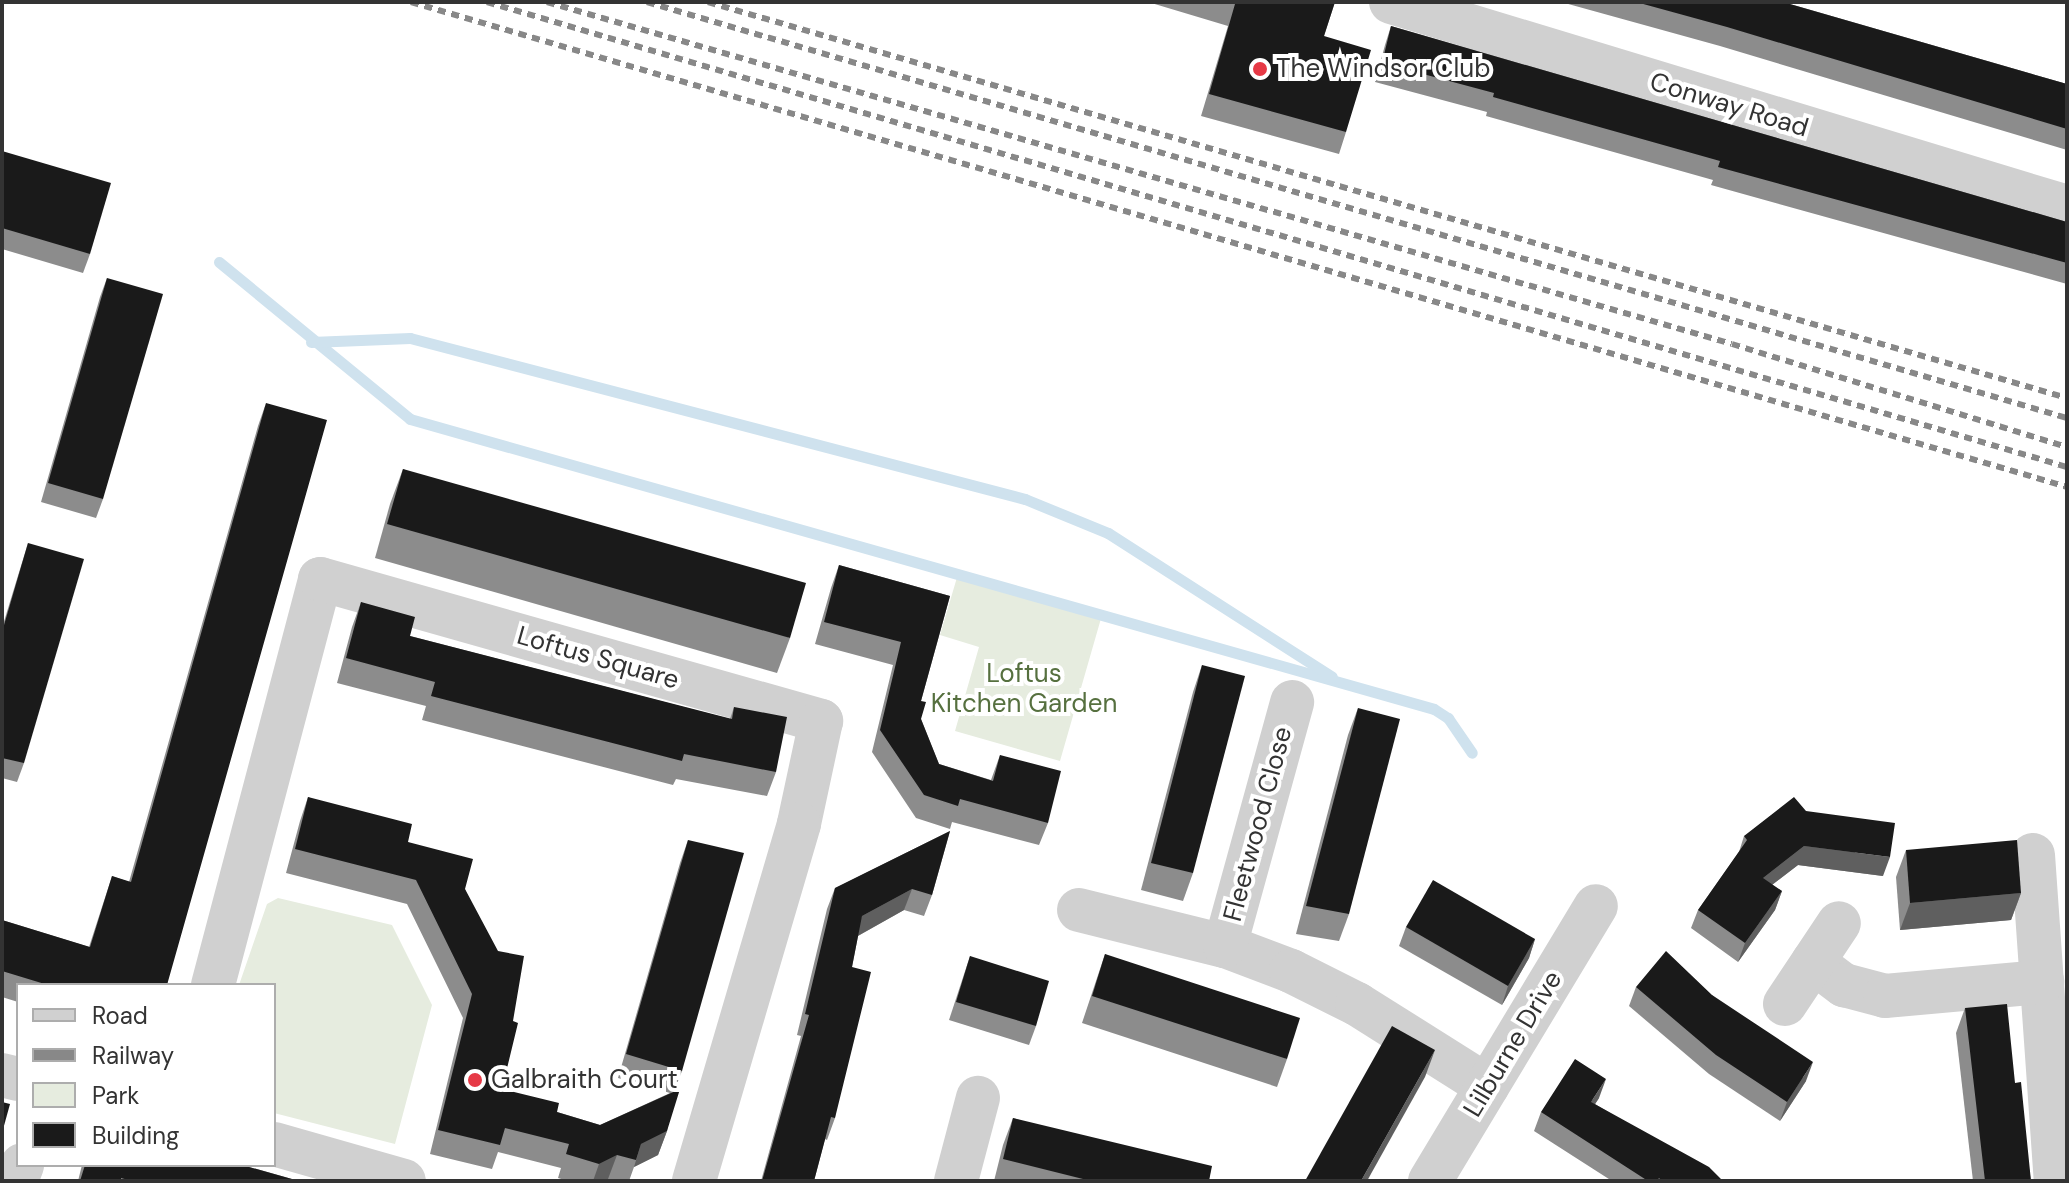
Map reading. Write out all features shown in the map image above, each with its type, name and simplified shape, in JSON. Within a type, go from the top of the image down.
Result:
[{"type":"street","name":"Conway Road","points":[[1391,2],[2067,207]]},
{"type":"street","name":"Loftus Square","points":[[214,983],[320,579],[821,721],[799,824],[694,1181]]},
{"type":"street","name":"Fleetwood Close","points":[[1225,946],[1292,702]]},
{"type":"street","points":[[2033,855],[2056,1181]]},
{"type":"street","name":"Lilburne Drive","points":[[1430,1181],[1596,906]]},
{"type":"street","name":"Fleetwood Close","points":[[1079,910],[1225,946],[1326,987],[1487,1086]]},
{"type":"street","points":[[1785,1004],[1839,923]]},
{"type":"street","points":[[1813,962],[1844,985],[1885,996],[2042,982]]},
{"type":"street","points":[[956,1181],[978,1098]]},
{"type":"street","points":[[276,1145],[404,1181]]},
{"type":"green space","name":"Loftus Kitchen Garden","points":[[958,574],[1102,615],[1060,761],[955,731],[979,647],[940,635]]},
{"type":"green space","points":[[278,898],[392,925],[432,1005],[395,1144],[276,1114],[276,983],[240,983],[267,904]]},
{"type":"building","points":[[1227,2],[1335,2],[1324,36],[1371,50],[1346,132],[1209,94],[1235,4]]},
{"type":"building","points":[[1636,2],[1783,2],[2067,84],[2067,129],[1727,27]]},
{"type":"building","points":[[1391,26],[2067,222],[2067,263],[1718,167],[1720,161],[1382,63]]},
{"type":"building","points":[[2,151],[111,183],[90,254],[2,228]]},
{"type":"building","points":[[107,278],[163,294],[103,499],[48,483]]},
{"type":"building","points":[[266,403],[327,420],[168,983],[41,983],[2,971],[2,920],[90,947],[112,876],[131,882]]},
{"type":"building","points":[[403,469],[806,583],[790,638],[387,524]]},
{"type":"building","points":[[28,543],[84,559],[24,763],[2,758],[2,632]]},
{"type":"building","points":[[839,565],[950,596],[921,701],[926,702],[921,719],[939,764],[993,781],[1000,755],[1061,771],[1048,823],[960,799],[958,806],[924,795],[880,730],[901,642],[824,622]]},
{"type":"building","points":[[361,602],[415,617],[410,636],[732,719],[734,707],[787,717],[776,772],[684,754],[682,761],[431,696],[435,682],[346,658]]},
{"type":"building","points":[[1202,665],[1245,676],[1193,873],[1151,863]]},
{"type":"building","points":[[1358,708],[1400,719],[1349,914],[1306,906]]},
{"type":"building","points":[[308,797],[412,824],[408,842],[473,859],[465,889],[498,951],[524,956],[513,1021],[518,1023],[502,1089],[559,1103],[557,1112],[600,1125],[680,1089],[667,1131],[641,1144],[636,1160],[617,1155],[599,1164],[566,1154],[569,1144],[505,1128],[500,1145],[438,1130],[472,994],[416,880],[295,849]]},
{"type":"building","points":[[1794,797],[1806,811],[1895,823],[1890,857],[1804,846],[1763,878],[1782,891],[1745,943],[1698,910],[1747,840],[1744,836]]},
{"type":"building","points":[[950,831],[932,895],[912,889],[862,916],[852,967],[871,972],[835,1118],[831,1117],[814,1181],[762,1181],[809,1015],[805,1014],[835,888]]},
{"type":"building","points":[[688,840],[744,853],[682,1071],[626,1054]]},
{"type":"building","points":[[2017,840],[2021,893],[1910,903],[1906,850]]},
{"type":"building","points":[[1433,880],[1535,939],[1508,986],[1406,927]]},
{"type":"building","points":[[1666,951],[1712,995],[1813,1062],[1787,1102],[1716,1055],[1636,987]]},
{"type":"building","points":[[1105,954],[1300,1018],[1287,1059],[1092,996]]},
{"type":"building","points":[[970,956],[1049,981],[1036,1026],[956,1002]]},
{"type":"building","points":[[2007,1004],[2015,1083],[2021,1082],[2031,1181],[1985,1181],[1965,1008]]},
{"type":"building","points":[[1392,1026],[1435,1050],[1361,1181],[1305,1181]]},
{"type":"building","points":[[1575,1059],[1606,1079],[1591,1102],[1709,1167],[1723,1181],[1662,1181],[1659,1178],[1648,1181],[1541,1112]]},
{"type":"building","points":[[2,1102],[10,1104],[2,1133]]},
{"type":"building","points":[[1013,1118],[1212,1166],[1209,1181],[1091,1181],[1003,1159]]},
{"type":"building","points":[[84,1167],[249,1167],[299,1181],[132,1181],[121,1178],[121,1181],[80,1181]]},
{"type":"waterway","points":[[219,262],[410,419],[1434,709],[1448,718],[1472,753]]},
{"type":"waterway","points":[[311,342],[410,338],[1025,499],[1108,533],[1332,677]]},
{"type":"railway","points":[[411,2],[2067,487]]},
{"type":"railway","points":[[487,2],[2067,467]]},
{"type":"railway","points":[[547,2],[1732,344],[2067,447]]},
{"type":"railway","points":[[647,2],[2067,418]]},
{"type":"railway","points":[[708,2],[2067,398]]},
{"type":"place","name":"The Windsor Club","points":[[1260,69]]},
{"type":"place","name":"Galbraith Court","points":[[475,1080]]}]
